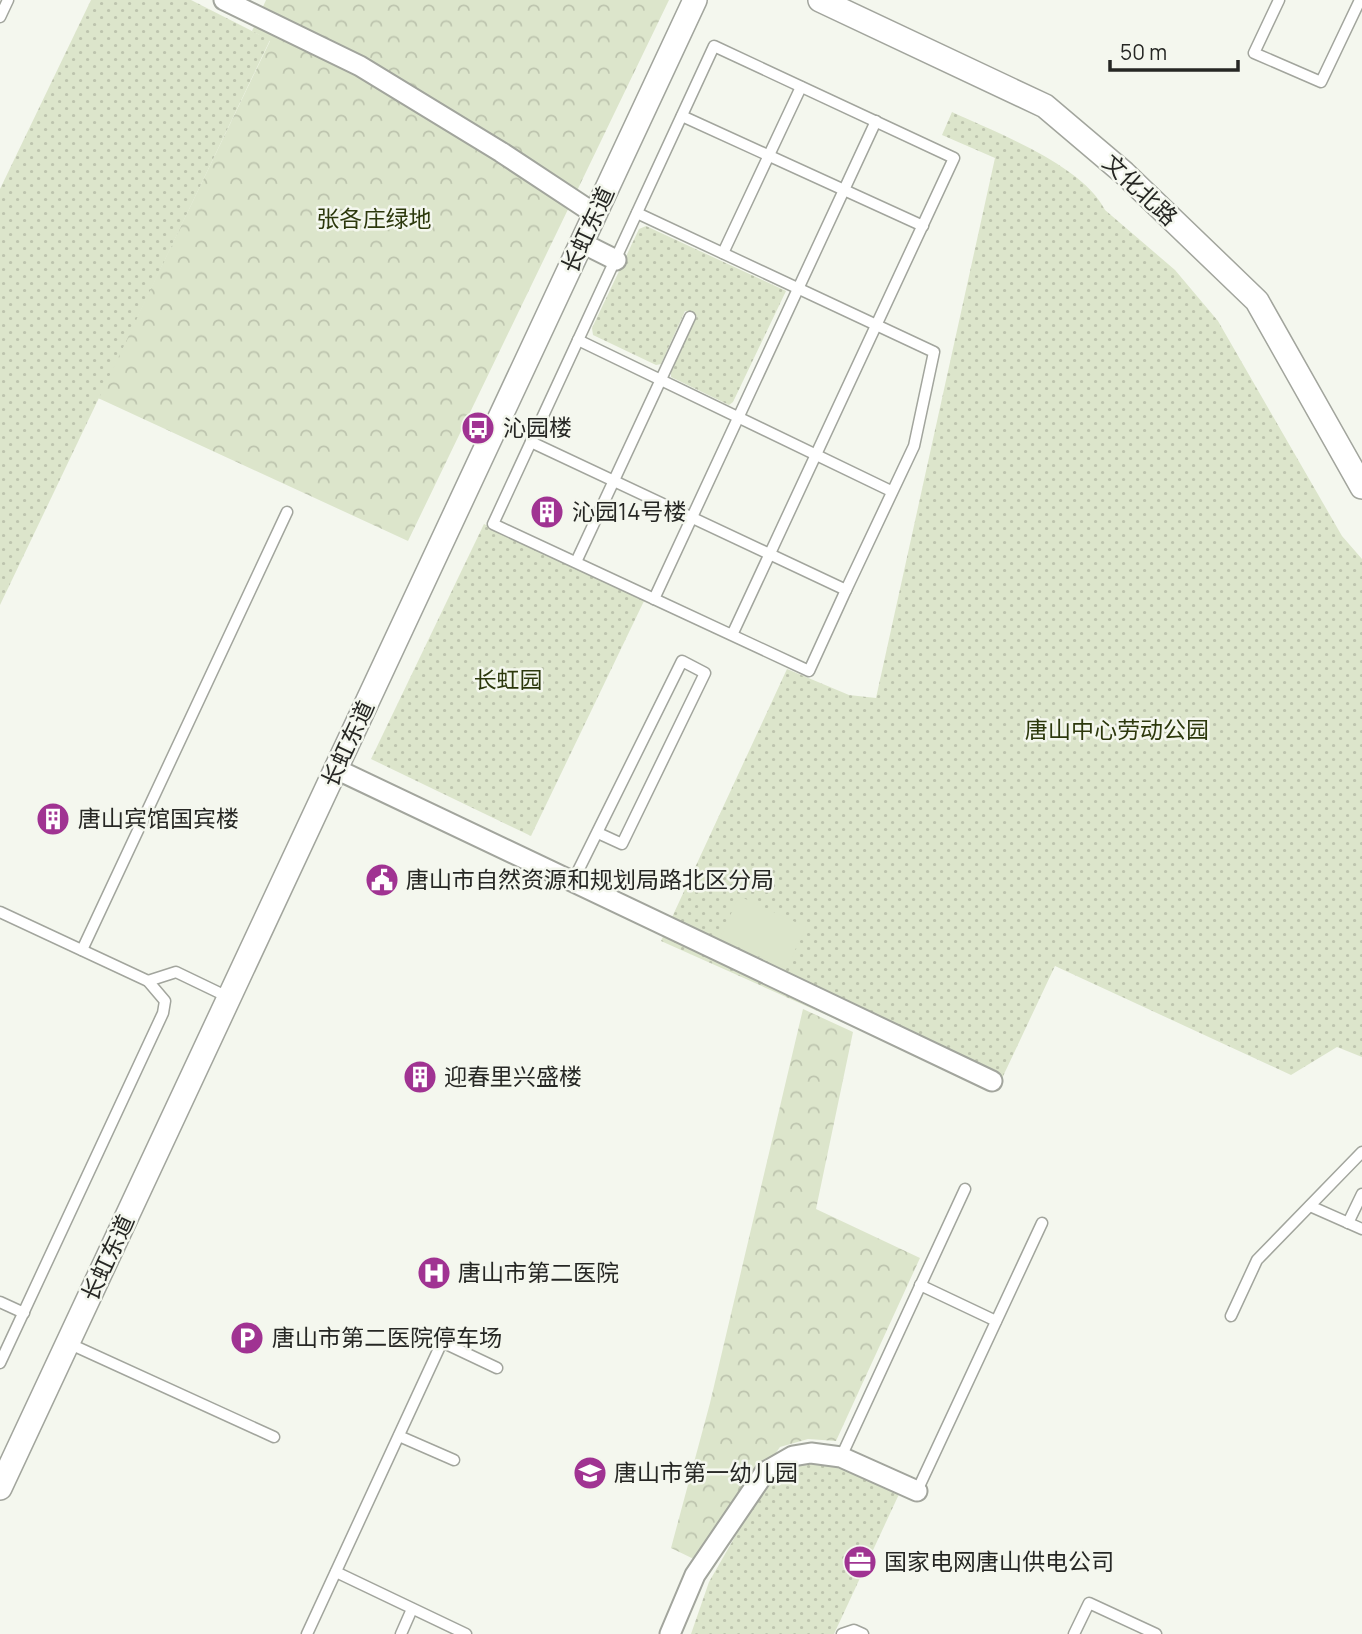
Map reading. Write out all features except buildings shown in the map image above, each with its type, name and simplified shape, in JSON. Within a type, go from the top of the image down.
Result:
[{"type":"street","points":[[224,0],[360,66],[596,214]]},
{"type":"street","name":"长虹东道","points":[[0,1488],[695,0]]},
{"type":"street","name":"文化北路","points":[[820,0],[1045,106],[1124,173],[1257,301],[1362,486]]},
{"type":"street","points":[[582,243],[616,260]]},
{"type":"street","points":[[336,768],[992,1081]]},
{"type":"street","points":[[670,1634],[695,1575],[765,1472],[793,1456],[811,1453],[841,1457],[917,1491]]},
{"type":"lane","points":[[0,17],[8,0]]},
{"type":"lane","points":[[1279,0],[1254,53],[1321,82],[1360,0]]},
{"type":"lane","points":[[637,213],[798,288],[877,325],[934,352],[914,446],[809,671],[493,524],[616,260],[637,213],[682,116],[715,46],[954,158],[877,325],[732,635]]},
{"type":"lane","points":[[723,253],[801,87]]},
{"type":"lane","points":[[682,116],[923,226]]},
{"type":"lane","points":[[654,599],[876,121]]},
{"type":"lane","points":[[576,562],[690,317]]},
{"type":"lane","points":[[578,340],[891,491]]},
{"type":"lane","points":[[531,442],[846,590]]},
{"type":"lane","points":[[82,950],[287,512]]},
{"type":"lane","points":[[573,881],[682,661],[705,673],[622,844],[598,834]]},
{"type":"lane","points":[[0,912],[148,981],[165,1001],[163,1013],[0,1363]]},
{"type":"lane","points":[[148,981],[176,972],[229,997]]},
{"type":"lane","points":[[1231,1316],[1257,1259],[1362,1152]]},
{"type":"lane","points":[[841,1457],[965,1189]]},
{"type":"lane","points":[[1348,1223],[1362,1194]]},
{"type":"lane","points":[[1310,1206],[1362,1229]]},
{"type":"lane","points":[[917,1491],[1042,1223]]},
{"type":"lane","points":[[920,1285],[996,1321]]},
{"type":"lane","points":[[0,1302],[24,1313]]},
{"type":"lane","points":[[307,1634],[442,1342],[497,1368]]},
{"type":"lane","points":[[68,1343],[274,1437]]},
{"type":"lane","points":[[399,1436],[454,1460]]},
{"type":"lane","points":[[335,1572],[467,1634]]},
{"type":"lane","points":[[1074,1634],[1089,1603],[1149,1633]]},
{"type":"lane","points":[[401,1634],[412,1608]]},
{"type":"lane","points":[[842,1634],[854,1630],[863,1634]]},
{"type":"green space","points":[[91,0],[191,0],[270,40],[0,605],[0,189]]},
{"type":"green space","name":"张各庄绿地","points":[[266,0],[669,0],[408,541],[98,398],[270,41],[252,31]]},
{"type":"green space","name":"唐山中心劳动公园","points":[[952,112],[1014,140],[1059,165],[1094,194],[1105,210],[1175,270],[1218,321],[1342,536],[1362,559],[1362,1057],[1337,1047],[1291,1075],[1055,966],[996,1091],[661,941],[787,669],[849,695],[876,698],[995,158],[942,135]]},
{"type":"green space","points":[[646,226],[786,291],[733,402],[729,405],[671,377],[697,316],[685,311],[661,364],[656,365],[593,335],[592,328],[639,229]]},
{"type":"green space","name":"长虹园","points":[[484,524],[644,601],[531,836],[371,759]]},
{"type":"green space","points":[[739,896],[806,927],[786,969],[720,938]]},
{"type":"green space","points":[[803,1009],[853,1032],[816,1209],[920,1258],[836,1441],[808,1439],[780,1447],[700,1562],[671,1548],[710,1403]]},
{"type":"green space","points":[[792,1461],[827,1463],[900,1492],[834,1634],[691,1634],[709,1582],[767,1481]]},
{"type":"place","name":"沁园楼","points":[[478,428]]},
{"type":"place","name":"沁园14号楼","points":[[547,512]]},
{"type":"place","name":"唐山宾馆国宾楼","points":[[53,819]]},
{"type":"place","name":"唐山市自然资源和规划局路北区分局","points":[[382,880]]},
{"type":"place","name":"迎春里兴盛楼","points":[[420,1077]]},
{"type":"place","name":"唐山市第二医院","points":[[434,1273]]},
{"type":"place","name":"唐山市第二医院停车场","points":[[247,1338]]},
{"type":"place","name":"唐山市第一幼儿园","points":[[590,1473]]},
{"type":"place","name":"国家电网唐山供电公司","points":[[860,1562]]}]
